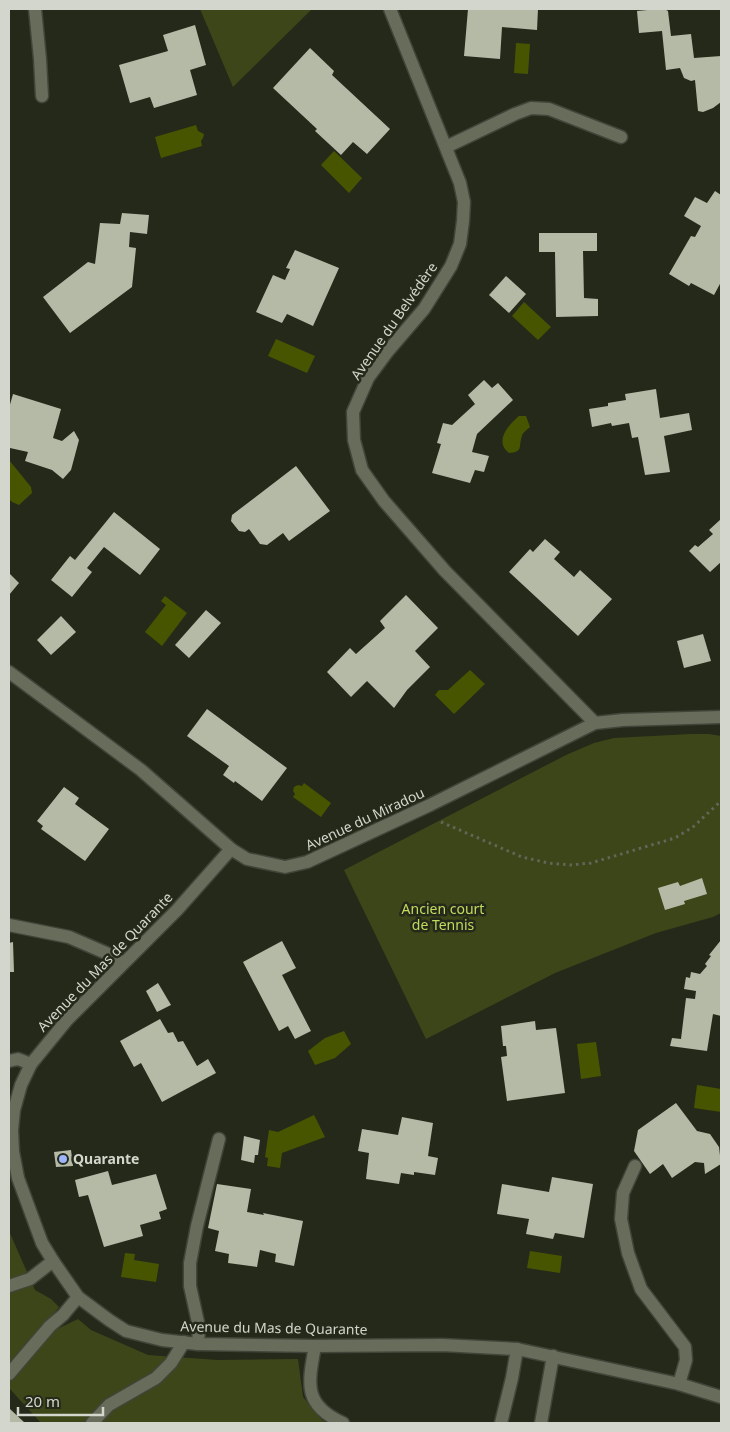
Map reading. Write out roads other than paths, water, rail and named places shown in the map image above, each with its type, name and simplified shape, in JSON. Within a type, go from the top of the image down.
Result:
[{"type":"street","points":[[34,9],[42,96]]},
{"type":"street","name":"Avenue du Belvédère","points":[[390,9],[460,183],[464,202],[463,222],[460,244],[451,266],[424,309],[368,378],[353,412],[354,440],[362,470],[384,501],[446,571],[595,723]]},
{"type":"street","points":[[446,147],[531,108],[550,110],[621,137]]},
{"type":"street","name":"Avenue du Miradou","points":[[9,672],[141,770],[231,849],[247,859],[285,867],[307,862],[430,805],[595,723],[623,720],[721,717]]},
{"type":"street","name":"Avenue du Mas de Quarante","points":[[231,849],[177,910],[67,1020],[31,1064],[21,1085],[14,1110],[11,1152],[18,1178],[42,1242],[78,1297],[126,1331],[162,1340],[198,1344],[315,1346],[442,1345],[517,1349],[679,1384],[721,1397]]},
{"type":"street","points":[[9,924],[69,937],[106,953],[123,963]]},
{"type":"street","points":[[9,1061],[18,1059],[31,1064]]},
{"type":"street","points":[[198,1344],[199,1327],[190,1286],[190,1263],[197,1226],[219,1139]]},
{"type":"street","points":[[635,1166],[623,1193],[621,1219],[628,1253],[641,1289],[685,1347],[686,1360],[679,1384]]},
{"type":"street","points":[[9,1286],[30,1279],[53,1261]]},
{"type":"street","points":[[9,1374],[78,1297]]},
{"type":"street","points":[[92,1423],[109,1405],[156,1378],[171,1363],[184,1342]]},
{"type":"street","points":[[315,1346],[309,1377],[310,1389],[315,1402],[333,1418],[343,1423]]},
{"type":"street","points":[[501,1423],[517,1349]]},
{"type":"street","points":[[541,1423],[553,1356]]},
{"type":"place","name":"Quarante","points":[[63,1159]]},
{"type":"park label","name":"Ancien court de Tennis","points":[[443,918]]}]
